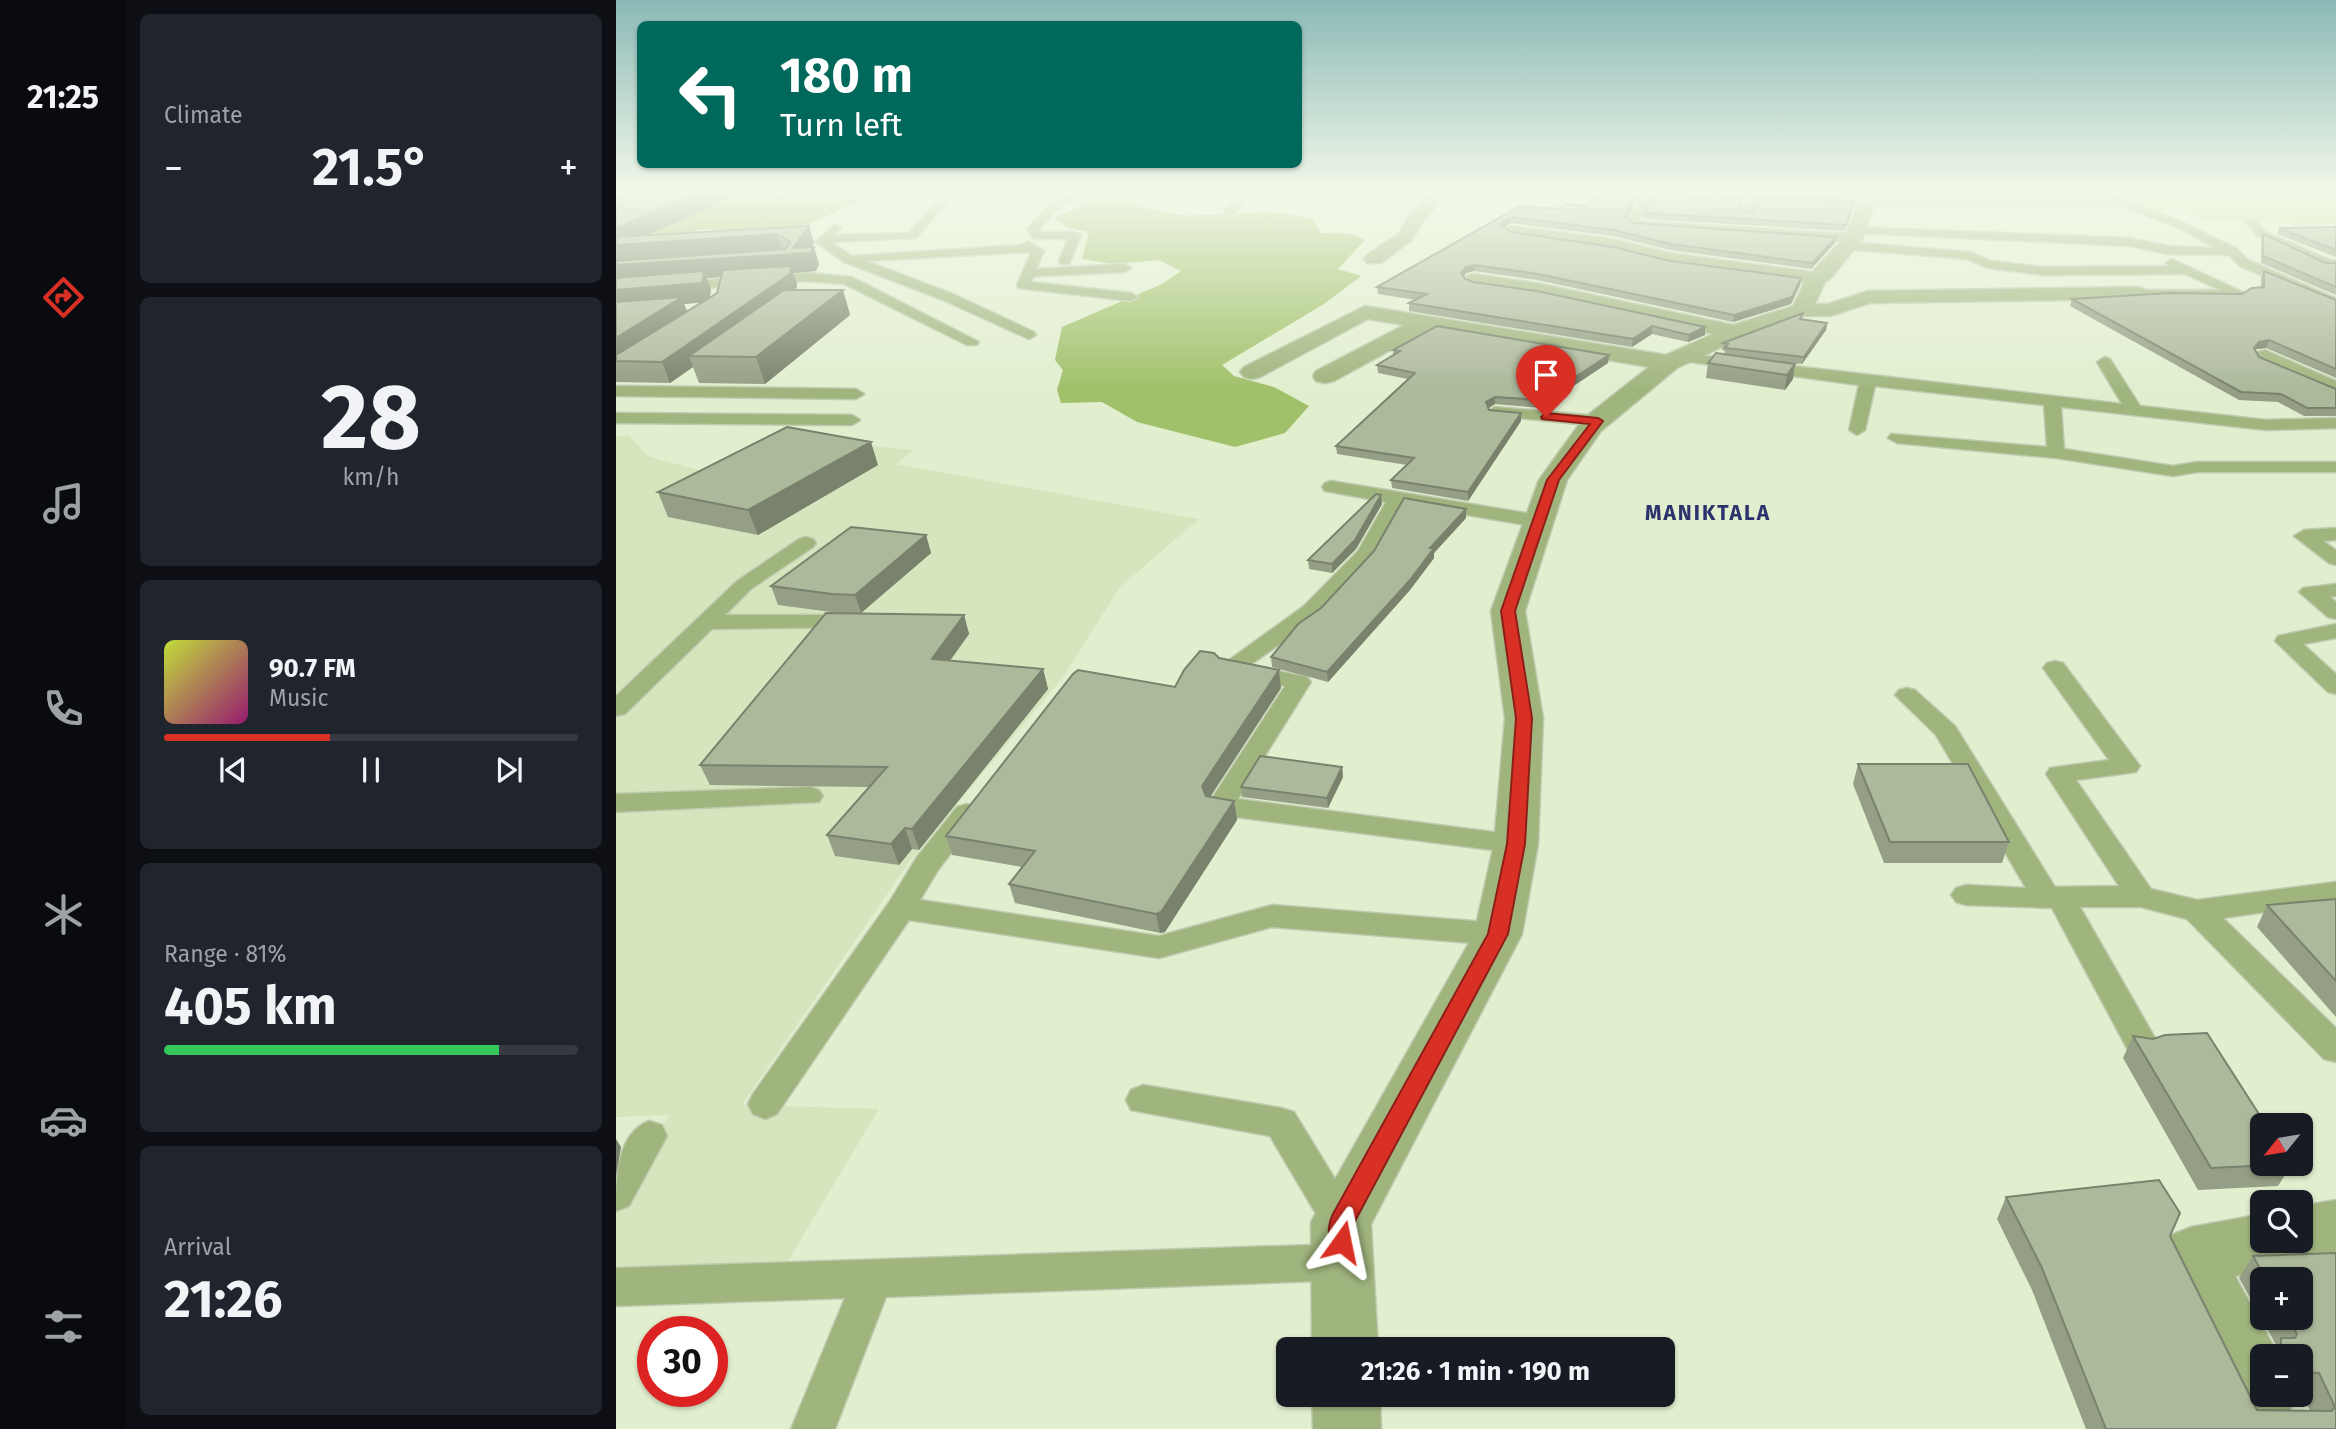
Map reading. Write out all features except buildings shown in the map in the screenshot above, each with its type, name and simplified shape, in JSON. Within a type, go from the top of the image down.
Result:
[{"type":"street","points":[[1374,260],[1378,257]]},
{"type":"street","points":[[1661,257],[1809,295],[1830,310],[1868,296],[2138,293]]},
{"type":"street","points":[[1345,1337],[1341,1222],[1498,934],[1516,844],[1524,718],[1508,611],[1553,480],[1598,421],[1675,360],[1809,295],[1834,257]]},
{"type":"street","points":[[616,271],[783,260]]},
{"type":"street","points":[[1474,280],[1576,297],[1734,332]]},
{"type":"street","points":[[1252,372],[1361,313],[1675,360]]},
{"type":"street","points":[[1325,376],[1424,323]]},
{"type":"street","points":[[2265,357],[2336,390]]},
{"type":"street","points":[[2313,1232],[2336,1228]]},
{"type":"street","points":[[2250,1245],[2191,1256],[2250,1369]]},
{"type":"street","points":[[1346,1407],[1347,1429]]},
{"type":"street","points":[[2270,1407],[2281,1429]]},
{"type":"lane","points":[[844,257],[948,297],[1029,335]]},
{"type":"lane","points":[[848,259],[889,257]]},
{"type":"lane","points":[[1036,257],[1023,285],[1130,297]]},
{"type":"lane","points":[[1065,261],[1067,257]]},
{"type":"lane","points":[[1971,257],[1983,266],[2031,267],[2043,271],[2184,270]]},
{"type":"lane","points":[[2138,293],[2241,294],[2158,257]]},
{"type":"lane","points":[[2238,257],[2244,263],[2336,303]]},
{"type":"lane","points":[[2312,257],[2328,264],[2336,264]]},
{"type":"lane","points":[[1028,274],[1053,269],[1088,271],[1125,268]]},
{"type":"lane","points":[[804,296],[807,277]]},
{"type":"lane","points":[[616,290],[720,289],[807,277],[847,280],[972,342]]},
{"type":"lane","points":[[1675,360],[2266,425],[2336,424]]},
{"type":"lane","points":[[2105,362],[2134,410]]},
{"type":"lane","points":[[672,392],[694,376]]},
{"type":"lane","points":[[1857,430],[1868,381]]},
{"type":"lane","points":[[616,391],[856,394]]},
{"type":"lane","points":[[2052,401],[2056,453]]},
{"type":"lane","points":[[1495,412],[1598,421]]},
{"type":"lane","points":[[616,418],[852,420]]},
{"type":"lane","points":[[1897,438],[2056,453],[2173,471],[2197,467],[2336,467]]},
{"type":"lane","points":[[1331,487],[1538,521]]},
{"type":"lane","points":[[1397,498],[1366,554],[1312,611],[1230,668],[1298,682],[1220,806],[1516,844]]},
{"type":"lane","points":[[2336,534],[2304,536],[2336,559]]},
{"type":"lane","points":[[616,709],[744,584],[806,543]]},
{"type":"lane","points":[[2336,590],[2310,593],[2336,612]]},
{"type":"lane","points":[[704,622],[868,622]]},
{"type":"lane","points":[[2336,631],[2286,641],[2336,687]]},
{"type":"lane","points":[[2055,668],[2127,766],[2059,774],[2141,897]]},
{"type":"lane","points":[[1907,695],[1946,731],[2054,898],[2142,1045]]},
{"type":"lane","points":[[765,1104],[901,908],[927,864],[985,790]]},
{"type":"lane","points":[[616,803],[810,796]]},
{"type":"lane","points":[[1966,895],[2141,897],[2197,911],[2336,892]]},
{"type":"lane","points":[[901,908],[1159,947],[1272,916],[1498,934]]},
{"type":"lane","points":[[2197,911],[2336,1049]]},
{"type":"lane","points":[[1143,1100],[1281,1123],[1341,1222]]},
{"type":"lane","points":[[616,1194],[649,1136]]},
{"type":"lane","points":[[616,1287],[1343,1262]]},
{"type":"lane","points":[[813,1429],[873,1279]]},
{"type":"shaded area","points":[[1083,257],[1349,257],[1338,269],[1361,276],[1324,304],[1222,365],[1234,376],[1274,387],[1309,406],[1285,433],[1235,447],[1137,422],[1102,402],[1061,403],[1057,390],[1063,370],[1055,360],[1062,327],[1162,284],[1181,271],[1159,260],[1114,264],[1082,259]]},
{"type":"shaded area","points":[[629,435],[647,456],[713,474],[798,439],[914,450],[896,464],[1199,519],[1120,587],[1063,677],[910,861],[742,1105],[879,1109],[788,1261],[616,1274],[616,1212],[669,1115],[616,1117],[616,437]]},
{"type":"district","name":"MANIKTALA","points":[[1708,513]]},
{"type":"route","points":[[1342,1242],[1341,1222],[1498,934],[1516,844],[1524,718],[1508,611],[1553,480],[1592,425],[1598,421],[1546,417]]}]
